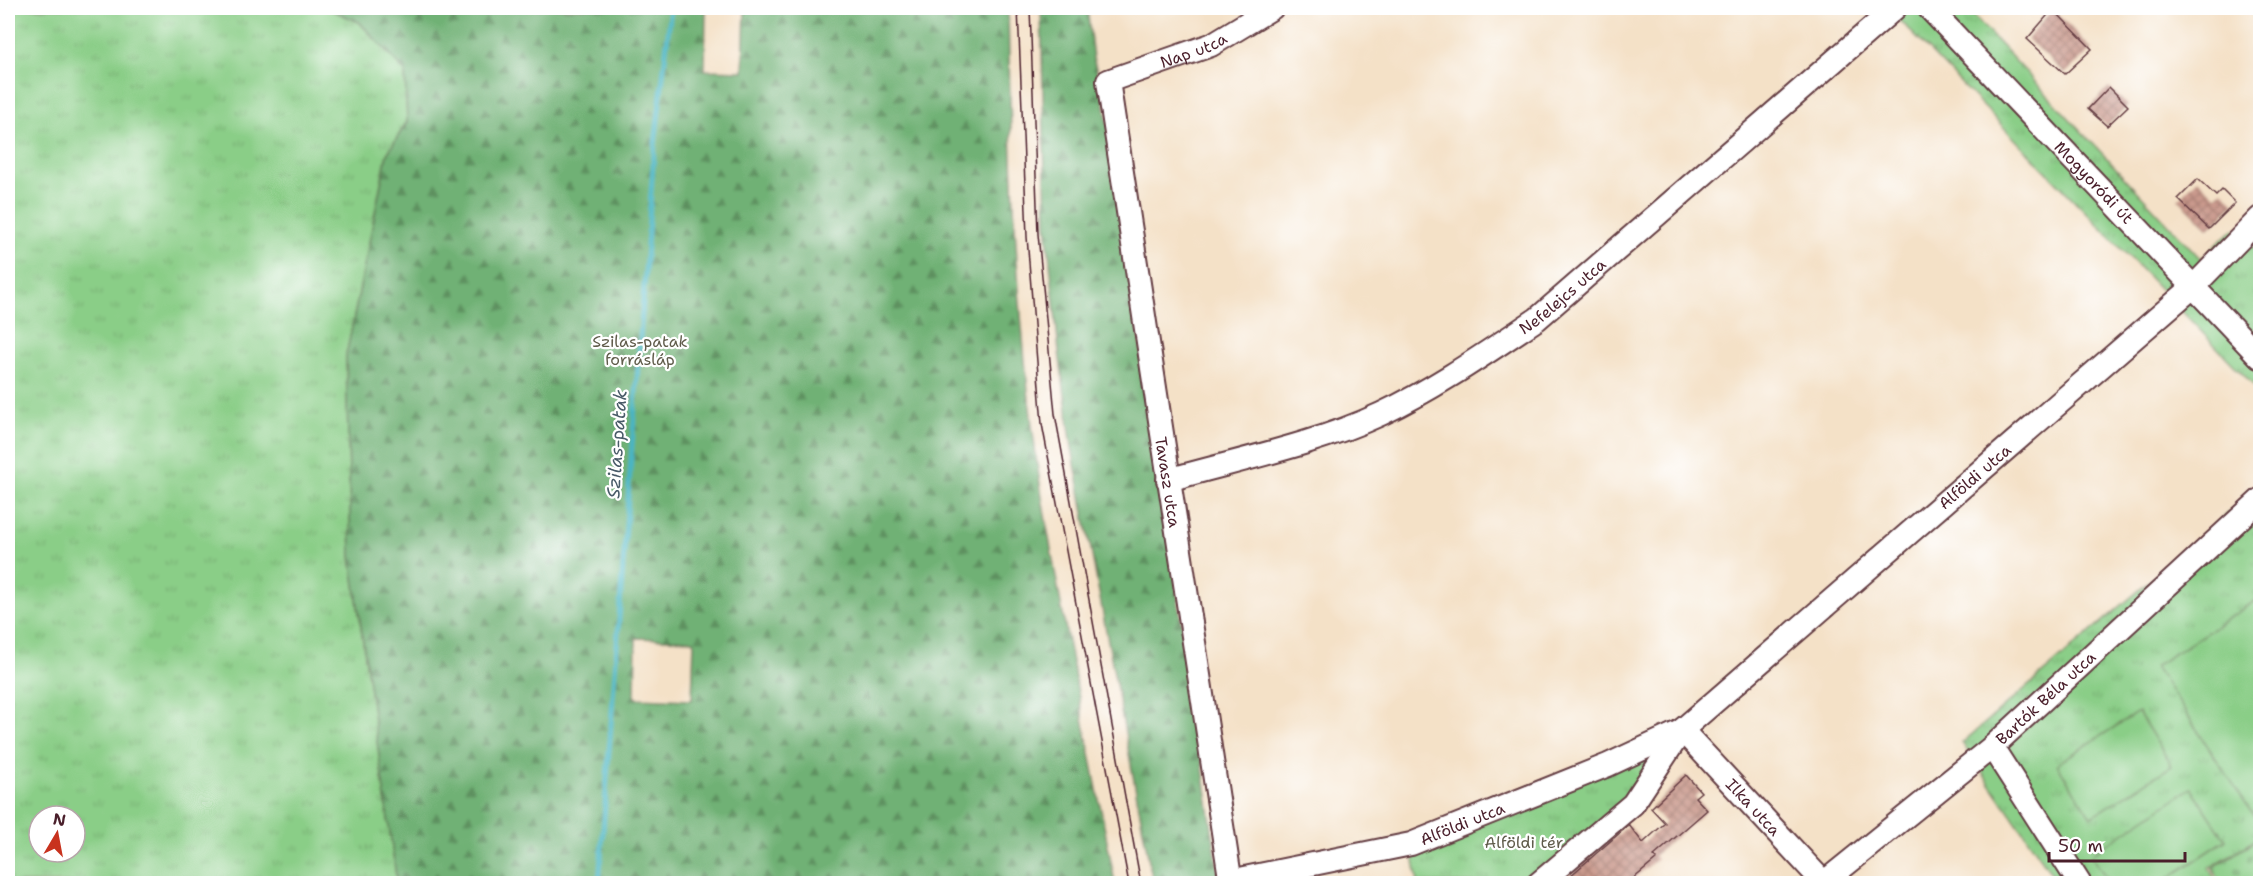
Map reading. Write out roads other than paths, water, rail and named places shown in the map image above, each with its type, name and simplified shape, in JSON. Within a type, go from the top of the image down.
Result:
[{"type":"street","name":"Nap utca","points":[[1108,81],[1211,45],[1272,8]]},
{"type":"street","name":"Nefelejcs utca","points":[[1168,480],[1340,431],[1429,390],[1485,354],[1537,319],[1895,8]]},
{"type":"street","name":"Mogyoródi út","points":[[1929,8],[2260,357]]},
{"type":"street","points":[[1949,30],[1956,8]]},
{"type":"street","name":"Tavasz utca","points":[[1108,81],[1230,882]]},
{"type":"street","name":"Alföldi utca","points":[[1538,884],[1633,804],[1682,730],[2193,287],[2260,218]]},
{"type":"street","name":"Bartók Béla utca","points":[[1824,883],[1992,747],[2260,500]]},
{"type":"street","name":"Alföldi utca","points":[[1230,882],[1411,844],[1608,765],[1682,730]]},
{"type":"street","name":"Ilka utca","points":[[1682,730],[1824,883]]},
{"type":"street","points":[[1992,747],[2080,884]]},
{"type":"waterway","name":"Szilas-patak","points":[[599,884],[654,153],[671,8]]},
{"type":"tram line","points":[[1018,8],[1027,237],[1042,424],[1129,884]]},
{"type":"tram line","points":[[1030,8],[1038,234],[1055,414],[1141,884]]},
{"type":"park label","name":"Szilas-patak forrásláp","points":[[640,350]]},
{"type":"park label","name":"Alföldi tér","points":[[1524,842]]}]
